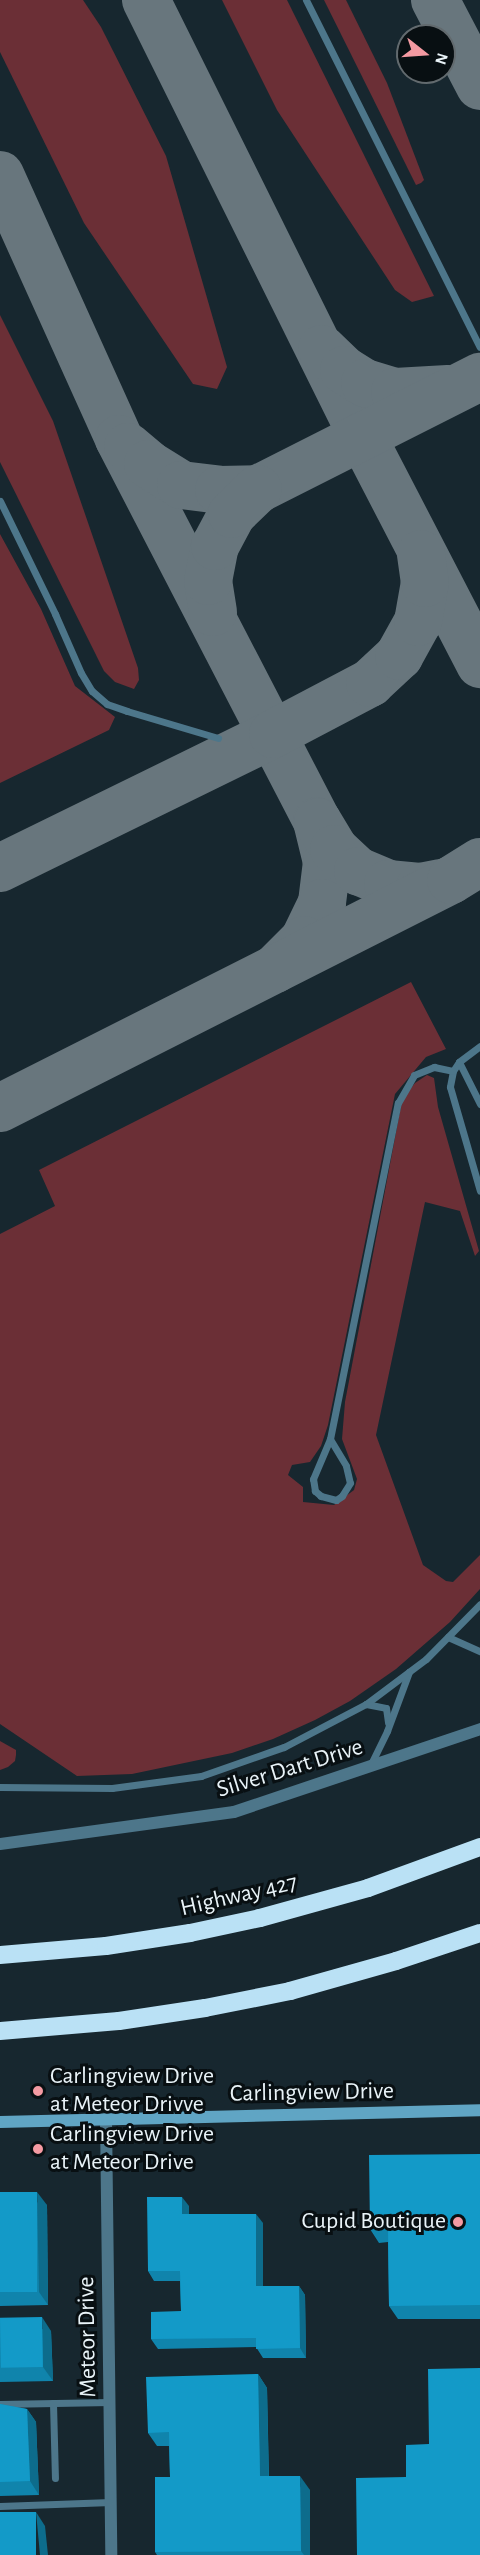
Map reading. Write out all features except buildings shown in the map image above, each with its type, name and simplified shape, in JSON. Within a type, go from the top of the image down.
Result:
[{"type":"highway","name":"Highway 427","points":[[0,1955],[106,1946],[190,1933],[260,1918],[368,1888],[480,1847]]},
{"type":"highway","points":[[0,2031],[119,2021],[290,1991],[396,1961],[480,1933]]},
{"type":"main road","name":"Carlingview Drive","points":[[0,2122],[480,2110]]},
{"type":"street","name":"Silver Dart Drive","points":[[0,1844],[234,1812],[480,1730]]},
{"type":"street","name":"Meteor Drive","points":[[106,2119],[111,2555]]},
{"type":"lane","points":[[306,0],[480,348]]},
{"type":"lane","points":[[0,501],[81,673],[92,691],[107,704],[218,738]]},
{"type":"lane","points":[[480,1046],[459,1062],[453,1071],[450,1087],[480,1191]]},
{"type":"lane","points":[[459,1062],[480,1104]]},
{"type":"lane","points":[[330,1439],[346,1466],[350,1483],[342,1496],[336,1500],[321,1496],[312,1485],[315,1471],[330,1439],[398,1103],[414,1075],[435,1067],[453,1071]]},
{"type":"lane","points":[[0,1787],[112,1788],[201,1776],[284,1747],[366,1704],[409,1672],[480,1604]]},
{"type":"lane","points":[[448,1637],[480,1651]]},
{"type":"lane","points":[[370,1767],[387,1731],[409,1672]]},
{"type":"lane","points":[[366,1704],[386,1708],[389,1716],[387,1731]]},
{"type":"lane","points":[[0,2404],[110,2402]]},
{"type":"lane","points":[[53,2403],[55,2478]]},
{"type":"lane","points":[[0,2506],[111,2502]]},
{"type":"shaded area","points":[[0,0],[83,0],[101,27],[166,156],[227,367],[217,389],[193,384],[84,223],[0,52]]},
{"type":"shaded area","points":[[222,0],[287,0],[434,296],[412,302],[395,290],[277,110]]},
{"type":"shaded area","points":[[324,0],[346,0],[387,83],[424,180],[421,183],[416,185]]},
{"type":"shaded area","points":[[0,315],[53,421],[138,668],[139,680],[134,689],[115,682],[104,671],[0,462]]},
{"type":"shaded area","points":[[0,534],[41,609],[75,686],[115,717],[109,730],[0,783]]},
{"type":"shaded area","points":[[411,982],[446,1049],[426,1057],[395,1094],[328,1425],[321,1446],[310,1462],[292,1465],[288,1475],[303,1487],[303,1502],[334,1505],[354,1490],[357,1479],[342,1439],[345,1402],[401,1106],[406,1094],[415,1083],[427,1075],[434,1078],[438,1107],[479,1251],[475,1256],[460,1211],[425,1202],[376,1435],[423,1565],[446,1581],[453,1582],[480,1555],[480,1589],[450,1622],[396,1669],[350,1701],[315,1720],[273,1739],[232,1753],[132,1774],[77,1776],[0,1724],[0,1234],[55,1206],[39,1170]]},
{"type":"shaded area","points":[[0,1741],[16,1750],[16,1755],[15,1761],[0,1770]]},
{"type":"taxiway","points":[[146,0],[362,436],[480,664]]},
{"type":"taxiway","points":[[435,0],[480,86]]},
{"type":"taxiway","points":[[0,175],[119,439],[317,821],[327,862],[322,903],[304,940],[275,969]]},
{"type":"taxiway","points":[[322,349],[344,370],[365,383],[395,392],[448,389]]},
{"type":"taxiway","points":[[128,447],[148,464],[181,485],[219,490],[258,489],[480,377]]},
{"type":"taxiway","points":[[213,612],[208,581],[215,546],[232,514],[258,489]]},
{"type":"taxiway","points":[[0,868],[273,734],[370,683],[399,656],[418,622],[425,583],[421,554]]},
{"type":"taxiway","points":[[318,822],[334,849],[358,871],[388,884],[420,887],[441,883]]},
{"type":"taxiway","points":[[0,1108],[451,880],[480,862]]},
{"type":"place","name":"Carlingview Drive at Meteor Drivve","points":[[38,2091]]},
{"type":"place","name":"Carlingview Drive at Meteor Drive","points":[[38,2149]]},
{"type":"place","name":"Cupid Boutique","points":[[458,2222]]}]
